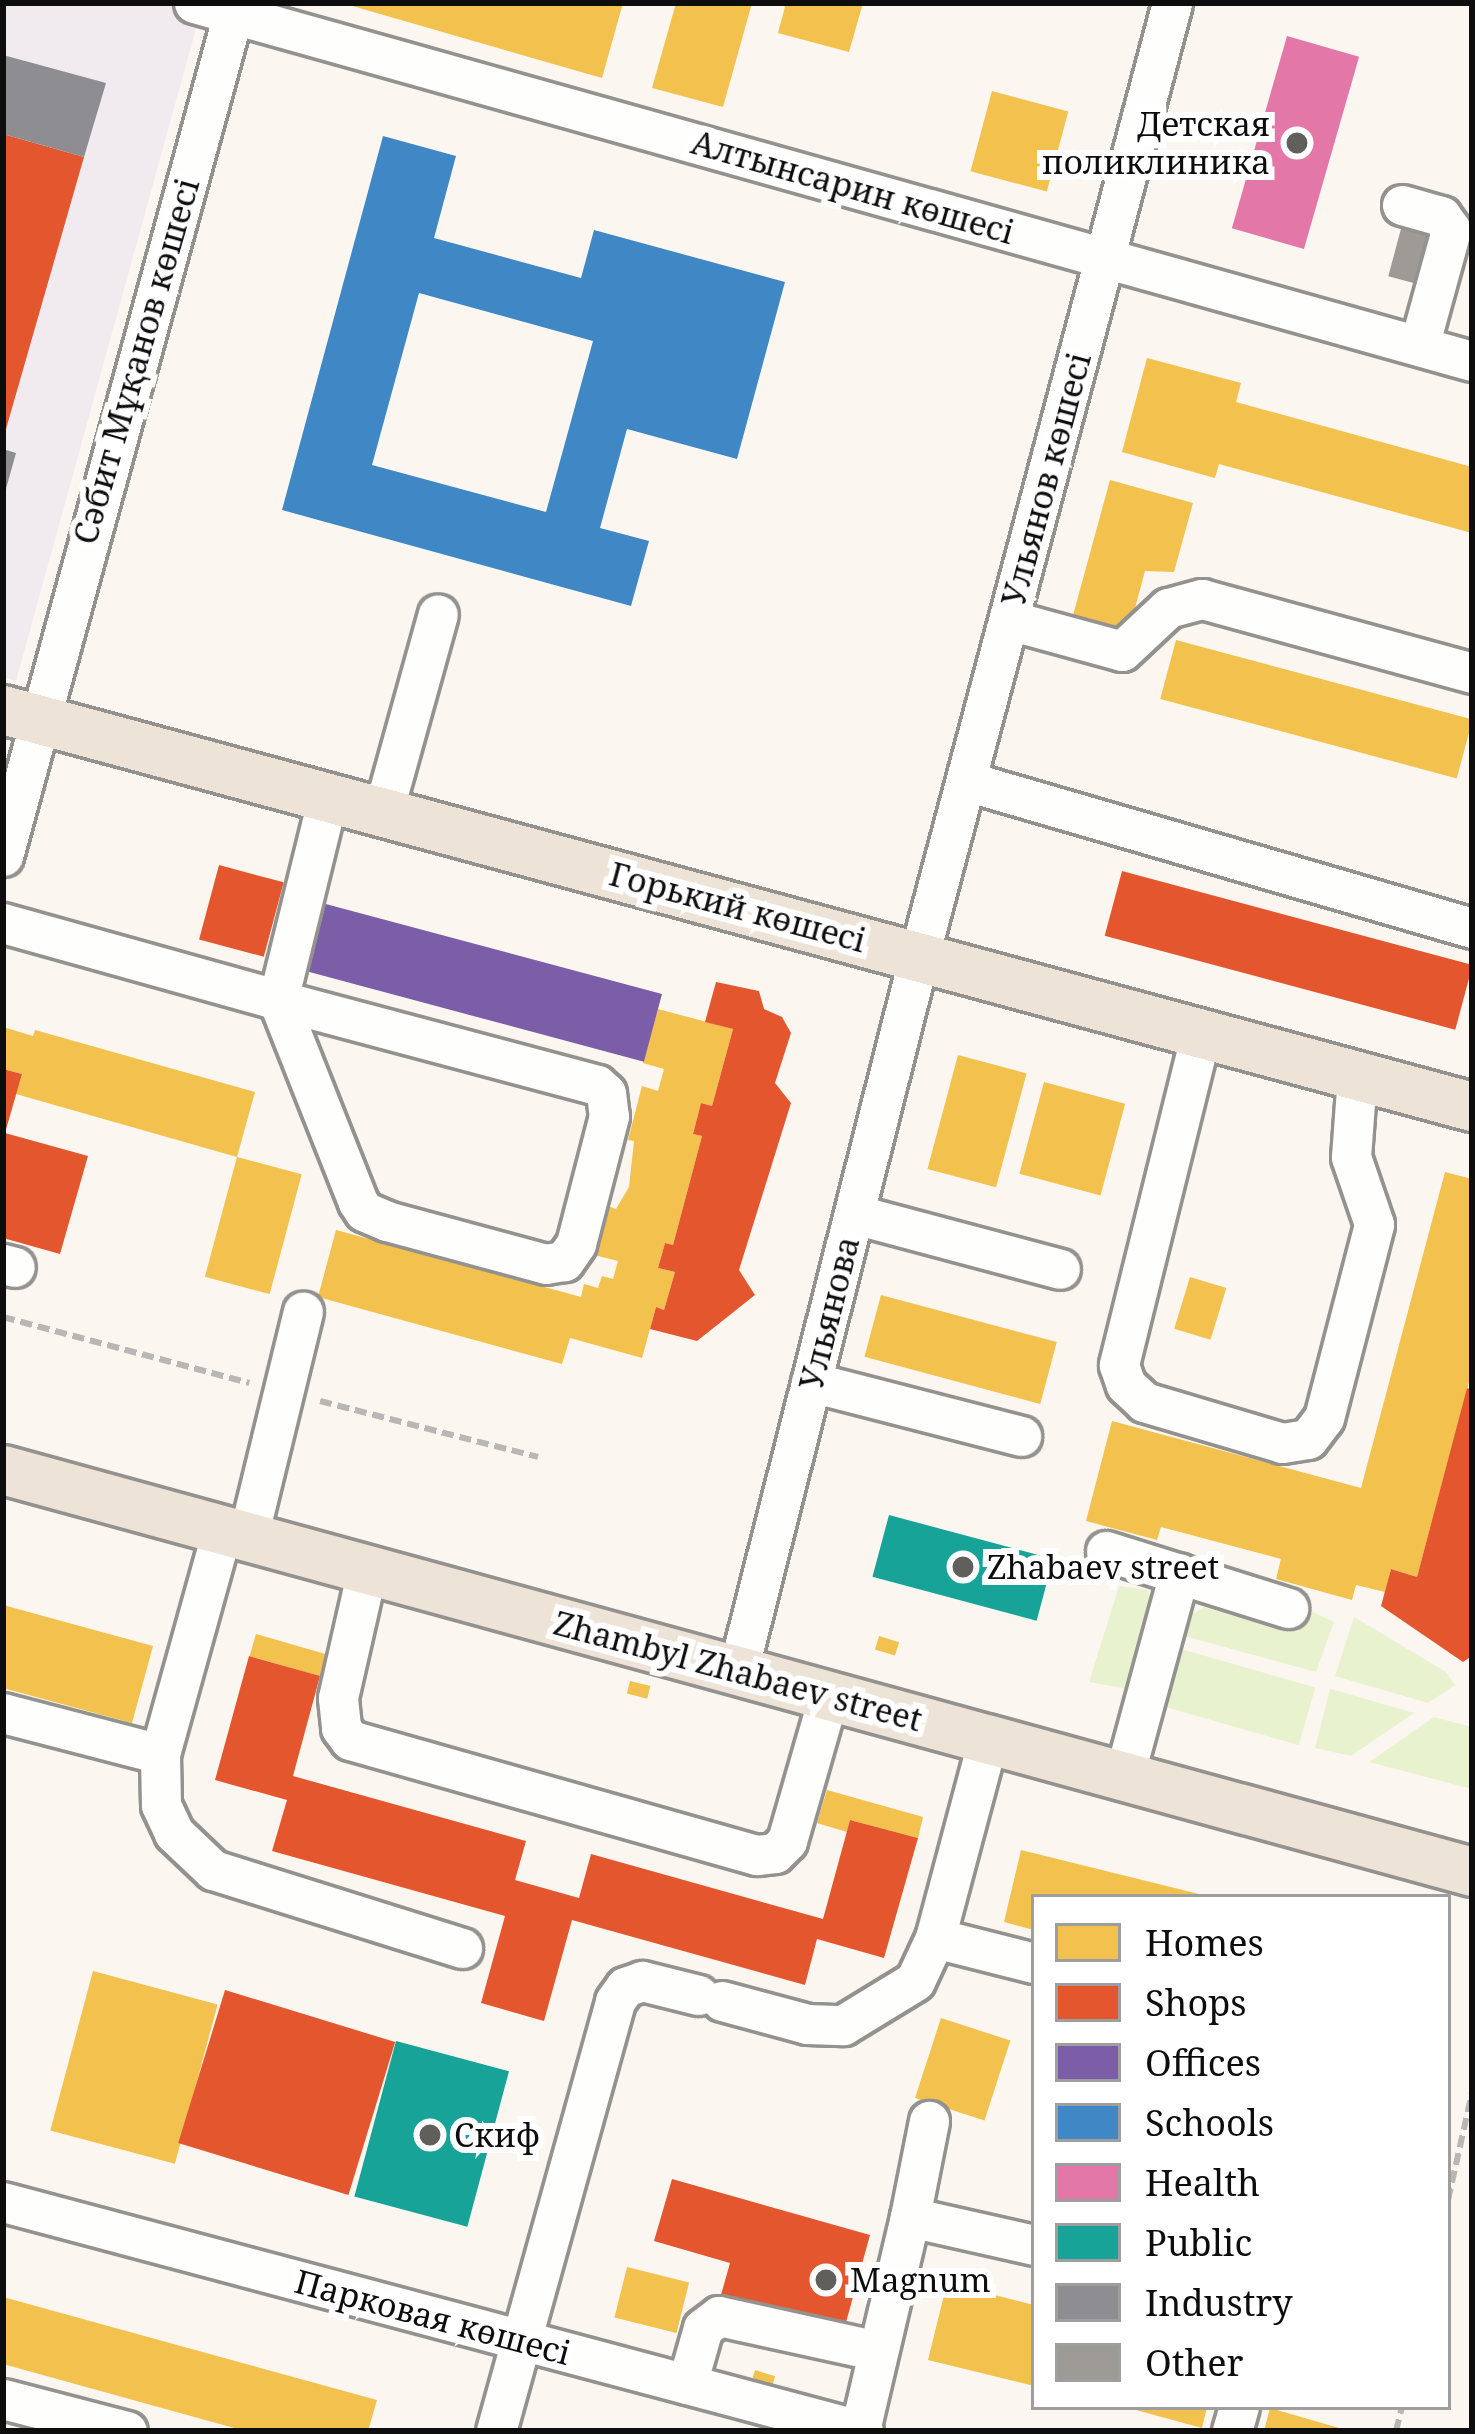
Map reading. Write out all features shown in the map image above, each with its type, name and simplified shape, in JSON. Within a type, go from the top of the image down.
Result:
[{"type":"main road","name":"Горький көшесі","points":[[20,715],[1472,1107]]},
{"type":"main road","name":"Zhambyl Zhabaev street","points":[[3,1470],[1472,1872]]},
{"type":"main road","points":[[3,1490],[60,1485]]},
{"type":"street","name":"Алтынсарин көшесі","points":[[194,3],[235,9],[1472,361]]},
{"type":"street","name":"Ульянов көшесі","points":[[919,956],[1172,3]]},
{"type":"street","name":"Сәбит Мұқанов көшесі","points":[[3,856],[20,715],[235,9]]},
{"type":"street","points":[[1402,205],[1441,216],[1451,230],[1419,346]]},
{"type":"street","points":[[1009,620],[1122,651],[1168,608],[1192,599],[1213,600],[1472,674]]},
{"type":"street","points":[[383,812],[438,614]]},
{"type":"street","points":[[966,781],[1472,928]]},
{"type":"street","points":[[3,923],[278,1000],[586,1081],[606,1093],[610,1116],[572,1254],[564,1262],[546,1264],[364,1211],[278,1000],[328,797]]},
{"type":"street","name":"Ульянова","points":[[738,1671],[919,956]]},
{"type":"street","points":[[1201,1033],[1120,1365],[1126,1385],[1144,1402],[1282,1443],[1308,1439],[1324,1418],[1374,1224],[1351,1157],[1357,1076]]},
{"type":"street","points":[[854,1214],[1060,1269]]},
{"type":"street","points":[[303,1312],[160,1754],[158,1780],[167,1819],[192,1855],[213,1870],[463,1948]]},
{"type":"street","points":[[812,1382],[1021,1436]]},
{"type":"street","points":[[1106,1551],[1288,1608]]},
{"type":"street","points":[[367,1570],[338,1697],[341,1728],[350,1740],[757,1855],[775,1853],[787,1840],[829,1695]]},
{"type":"street","points":[[1124,1776],[1179,1574]]},
{"type":"street","points":[[3,1713],[160,1754]]},
{"type":"street","points":[[496,2431],[618,1995],[642,1981],[807,2024],[843,2025],[881,2007],[915,1981],[935,1938],[988,1739]]},
{"type":"street","points":[[935,1938],[1031,1962]]},
{"type":"street","points":[[841,2428],[878,2351],[929,2121]]},
{"type":"street","name":"Парковая көшесі","points":[[3,2202],[841,2428]]},
{"type":"street","points":[[910,2217],[1031,2245]]},
{"type":"street","points":[[687,2384],[703,2328],[719,2316],[878,2351]]},
{"type":"street","points":[[3,2399],[127,2431]]},
{"type":"path","points":[[1451,2187],[1472,2093]]},
{"type":"shaded area","points":[[3,3],[203,3],[16,681],[3,677]]},
{"type":"green space","points":[[1119,1586],[1148,1590],[1153,1613],[1134,1690],[1089,1682]]},
{"type":"green space","points":[[1204,1607],[1297,1632],[1311,1611],[1334,1622],[1316,1672],[1177,1634],[1183,1620]]},
{"type":"green space","points":[[1354,1617],[1446,1672],[1455,1685],[1428,1703],[1335,1676]]},
{"type":"green space","points":[[1174,1647],[1315,1688],[1299,1745],[1157,1705]]},
{"type":"green space","points":[[1330,1689],[1414,1713],[1351,1756],[1315,1748]]},
{"type":"green space","points":[[1434,1717],[1472,1727],[1472,1789],[1369,1762]]},
{"type":"building: Homes","points":[[342,3],[623,3],[602,78]]},
{"type":"building: Homes","points":[[676,3],[752,3],[723,107],[652,88]]},
{"type":"building: Homes","points":[[786,3],[863,3],[849,52],[778,33]]},
{"type":"building: Homes","points":[[992,91],[1068,111],[1047,192],[971,171]]},
{"type":"building: Homes","points":[[1147,358],[1241,383],[1236,402],[1472,467],[1472,533],[1219,464],[1215,478],[1122,452]]},
{"type":"building: Homes","points":[[1110,480],[1193,503],[1174,572],[1145,571],[1128,634],[1072,619]]},
{"type":"building: Homes","points":[[1176,640],[1472,719],[1457,778],[1160,699]]},
{"type":"building: Homes","points":[[658,1009],[733,1029],[712,1106],[701,1103],[693,1134],[702,1136],[673,1245],[665,1243],[658,1268],[675,1272],[664,1310],[656,1307],[642,1358],[570,1338],[562,1364],[318,1297],[336,1230],[581,1297],[584,1284],[598,1288],[602,1276],[613,1279],[618,1261],[594,1255],[607,1206],[616,1209],[629,1187],[634,1141],[628,1140],[642,1086],[658,1091],[664,1069],[643,1063]]},
{"type":"building: Homes","points":[[3,1027],[33,1036],[35,1030],[255,1092],[237,1157],[16,1094],[22,1074],[3,1069]]},
{"type":"building: Homes","points":[[958,1055],[1027,1073],[996,1187],[927,1169]]},
{"type":"building: Homes","points":[[1044,1082],[1125,1104],[1101,1196],[1019,1174]]},
{"type":"building: Homes","points":[[237,1157],[302,1174],[270,1294],[205,1277]]},
{"type":"building: Homes","points":[[1445,1172],[1472,1179],[1472,1371],[1417,1577],[1391,1569],[1385,1592],[1356,1585],[1352,1600],[1276,1579],[1281,1559],[1161,1527],[1157,1540],[1086,1521],[1112,1421],[1361,1488]]},
{"type":"building: Homes","points":[[1190,1277],[1226,1288],[1211,1340],[1174,1329]]},
{"type":"building: Homes","points":[[881,1295],[1057,1342],[1040,1404],[864,1357]]},
{"type":"building: Homes","points":[[3,1605],[153,1646],[132,1723],[3,1688]]},
{"type":"building: Homes","points":[[256,1634],[327,1654],[321,1677],[250,1656]]},
{"type":"building: Homes","points":[[879,1636],[899,1642],[895,1656],[875,1649]]},
{"type":"building: Homes","points":[[630,1681],[650,1686],[647,1699],[627,1694]]},
{"type":"building: Homes","points":[[827,1790],[923,1817],[918,1838],[850,1820],[847,1832],[817,1823]]},
{"type":"building: Homes","points":[[1021,1850],[1199,1894],[1031,1894],[1031,1929],[1004,1922]]},
{"type":"building: Homes","points":[[93,1971],[218,2004],[175,2164],[50,2130]]},
{"type":"building: Homes","points":[[941,2018],[1010,2041],[984,2120],[915,2098]]},
{"type":"building: Homes","points":[[627,2267],[689,2282],[677,2333],[614,2317]]},
{"type":"building: Homes","points":[[947,2283],[1031,2304],[1031,2385],[928,2360]]},
{"type":"building: Homes","points":[[3,2297],[377,2400],[368,2431],[245,2431],[3,2364]]},
{"type":"building: Homes","points":[[755,2370],[775,2376],[771,2390],[751,2383]]},
{"type":"building: Homes","points":[[1136,2410],[1206,2410],[1202,2428]]},
{"type":"building: Homes","points":[[1269,2410],[1346,2430],[1346,2431],[1264,2431]]},
{"type":"building: Shops","points":[[3,134],[84,157],[4,436],[3,436]]},
{"type":"building: Shops","points":[[219,865],[284,882],[264,957],[199,939]]},
{"type":"building: Shops","points":[[1122,871],[1472,965],[1455,1030],[1105,936]]},
{"type":"building: Shops","points":[[716,982],[759,991],[764,1009],[782,1017],[791,1033],[775,1083],[791,1103],[739,1270],[755,1295],[697,1341],[650,1329],[656,1307],[664,1310],[675,1272],[658,1268],[665,1243],[673,1245],[702,1136],[693,1134],[701,1103],[712,1106],[733,1029],[705,1022]]},
{"type":"building: Shops","points":[[3,1069],[22,1074],[5,1133],[88,1156],[60,1254],[3,1238]]},
{"type":"building: Shops","points":[[1467,1388],[1472,1390],[1472,1656],[1463,1662],[1381,1606],[1391,1569],[1417,1577]]},
{"type":"building: Shops","points":[[249,1656],[320,1676],[293,1776],[526,1841],[515,1880],[579,1898],[591,1854],[823,1919],[850,1820],[918,1838],[884,1958],[817,1939],[805,1985],[572,1920],[544,2021],[481,2003],[505,1916],[272,1851],[287,1800],[215,1780]]},
{"type":"building: Shops","name":"Скиф","points":[[225,1990],[395,2042],[348,2195],[178,2143]]},
{"type":"building: Shops","points":[[672,2179],[870,2235],[842,2337],[719,2302],[730,2263],[654,2241]]},
{"type":"building: Offices","points":[[322,903],[662,994],[644,1062],[304,971]]},
{"type":"building: Schools","points":[[383,136],[456,156],[434,238],[581,278],[594,230],[785,282],[737,459],[627,429],[600,528],[649,541],[631,606],[282,510]],"holes":[[[419,293],[593,341],[546,512],[372,465]]]},
{"type":"building: Health","name":"Детская поликлиника","points":[[1287,36],[1359,57],[1304,249],[1232,228]]},
{"type":"building: Public","name":"Zhabaev street","points":[[889,1515],[1053,1559],[1037,1621],[872,1577]]},
{"type":"building: Public","name":"Скиф","points":[[396,2041],[509,2071],[467,2227],[354,2197]]},
{"type":"building: Industry","points":[[3,55],[106,83],[84,157],[3,134]]},
{"type":"building: Industry","points":[[3,449],[16,453],[4,496],[3,496]]},
{"type":"building: Other","points":[[1402,225],[1432,233],[1418,284],[1388,276]]},
{"type":"place","name":"Детская поликлиника","points":[[1297,143]]},
{"type":"place","name":"Zhabaev street","points":[[963,1567]]},
{"type":"place","name":"Скиф","points":[[430,2135]]},
{"type":"place","name":"Magnum","points":[[826,2280]]}]
